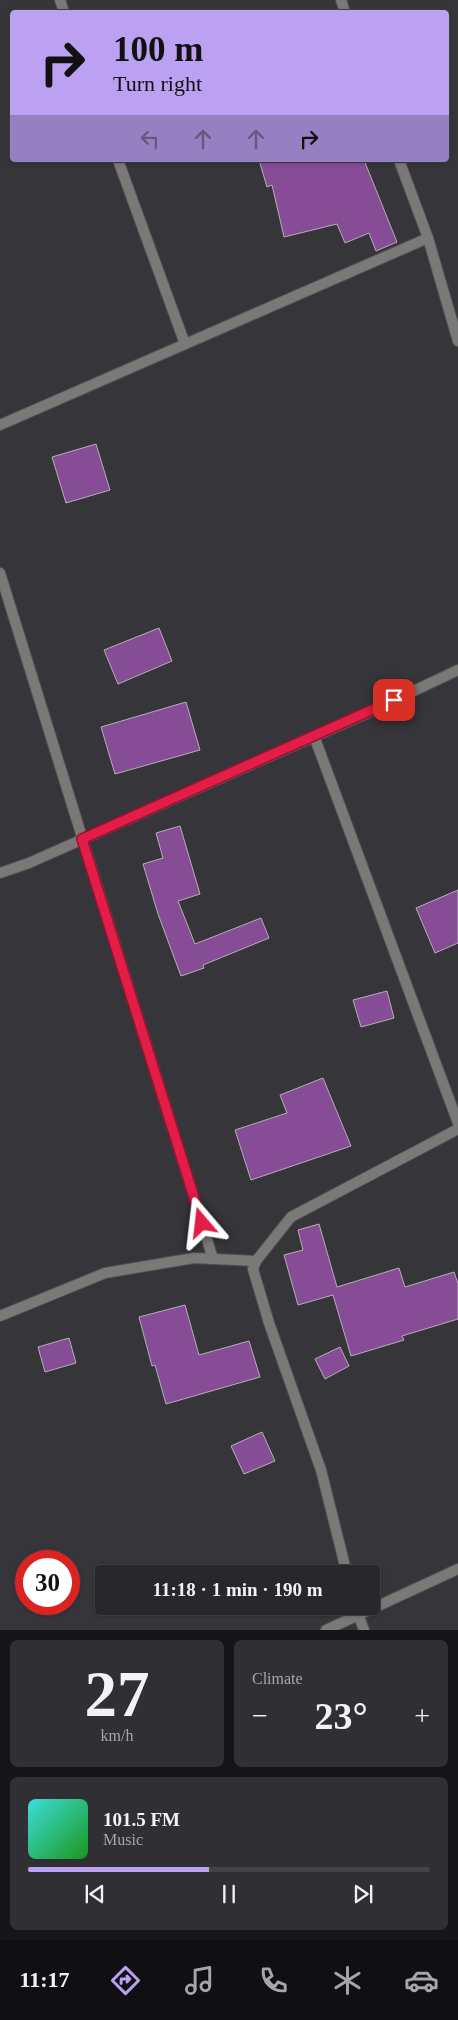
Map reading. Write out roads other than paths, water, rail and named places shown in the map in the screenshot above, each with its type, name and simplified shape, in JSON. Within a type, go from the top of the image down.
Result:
[{"type":"street","points":[[119,162],[185,344]]},
{"type":"street","points":[[401,162],[428,238],[458,341]]},
{"type":"street","points":[[0,425],[428,238]]},
{"type":"street","points":[[0,573],[213,1259]]},
{"type":"street","points":[[0,872],[29,863],[458,670]]},
{"type":"street","points":[[314,736],[458,1123]]},
{"type":"street","points":[[345,1565],[321,1470],[269,1323],[253,1269],[256,1261],[291,1217],[458,1129]]},
{"type":"street","points":[[0,1316],[105,1273],[194,1258],[256,1261]]},
{"type":"street","points":[[380,1601],[458,1569]]},
{"type":"street","points":[[326,1630],[350,1615]]},
{"type":"street","points":[[358,1615],[364,1630]]}]
